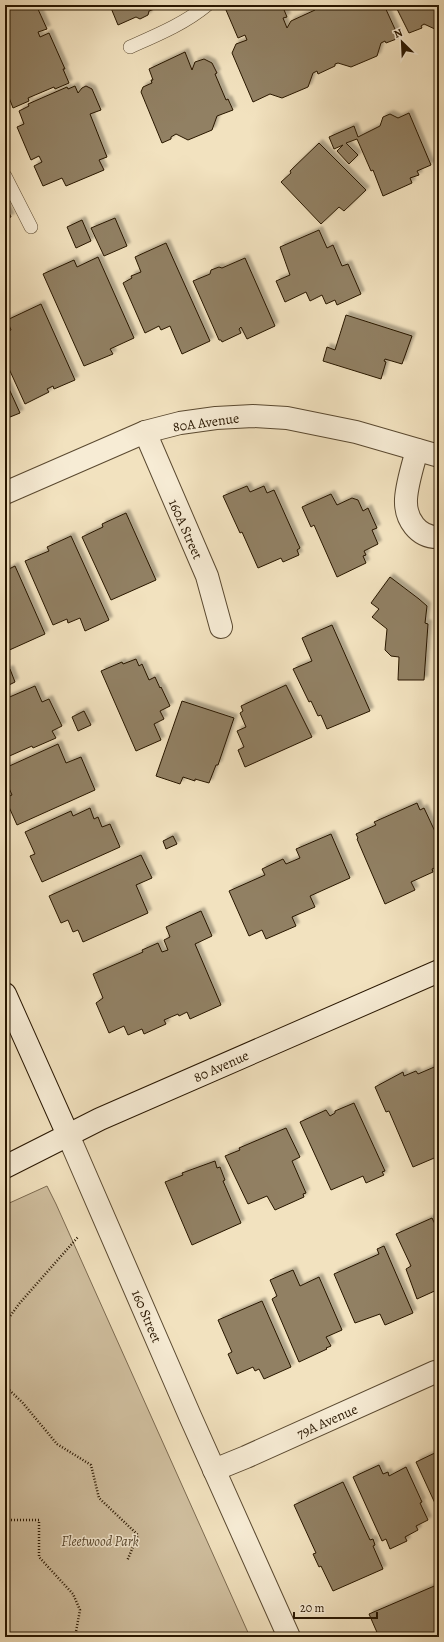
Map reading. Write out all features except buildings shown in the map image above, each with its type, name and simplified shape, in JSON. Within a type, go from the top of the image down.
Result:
[{"type":"street","name":"80A Avenue","points":[[5,493],[145,432],[180,423],[216,418],[252,416],[287,418],[356,432],[439,456]]},
{"type":"street","name":"160A Street","points":[[145,432],[207,576],[221,627]]},
{"type":"street","points":[[417,450],[406,499],[407,514],[417,529],[425,535],[439,537]]},
{"type":"street","name":"80 Avenue","points":[[5,1167],[106,1116],[439,971]]},
{"type":"street","name":"160 Street","points":[[5,994],[289,1637]]},
{"type":"street","name":"79A Avenue","points":[[214,1470],[435,1372],[439,1372]]},
{"type":"lane","points":[[130,47],[181,24],[207,5]]},
{"type":"lane","points":[[5,176],[31,227]]},
{"type":"path","points":[[5,1323],[78,1237]]},
{"type":"path","points":[[5,1386],[22,1402],[57,1444],[91,1465],[99,1498],[138,1535],[127,1561]]},
{"type":"path","points":[[5,1520],[39,1520],[39,1557],[73,1594],[80,1610],[75,1637]]},
{"type":"green space","name":"Fleetwood Park","points":[[47,1186],[250,1637],[5,1637],[5,1205]]}]
